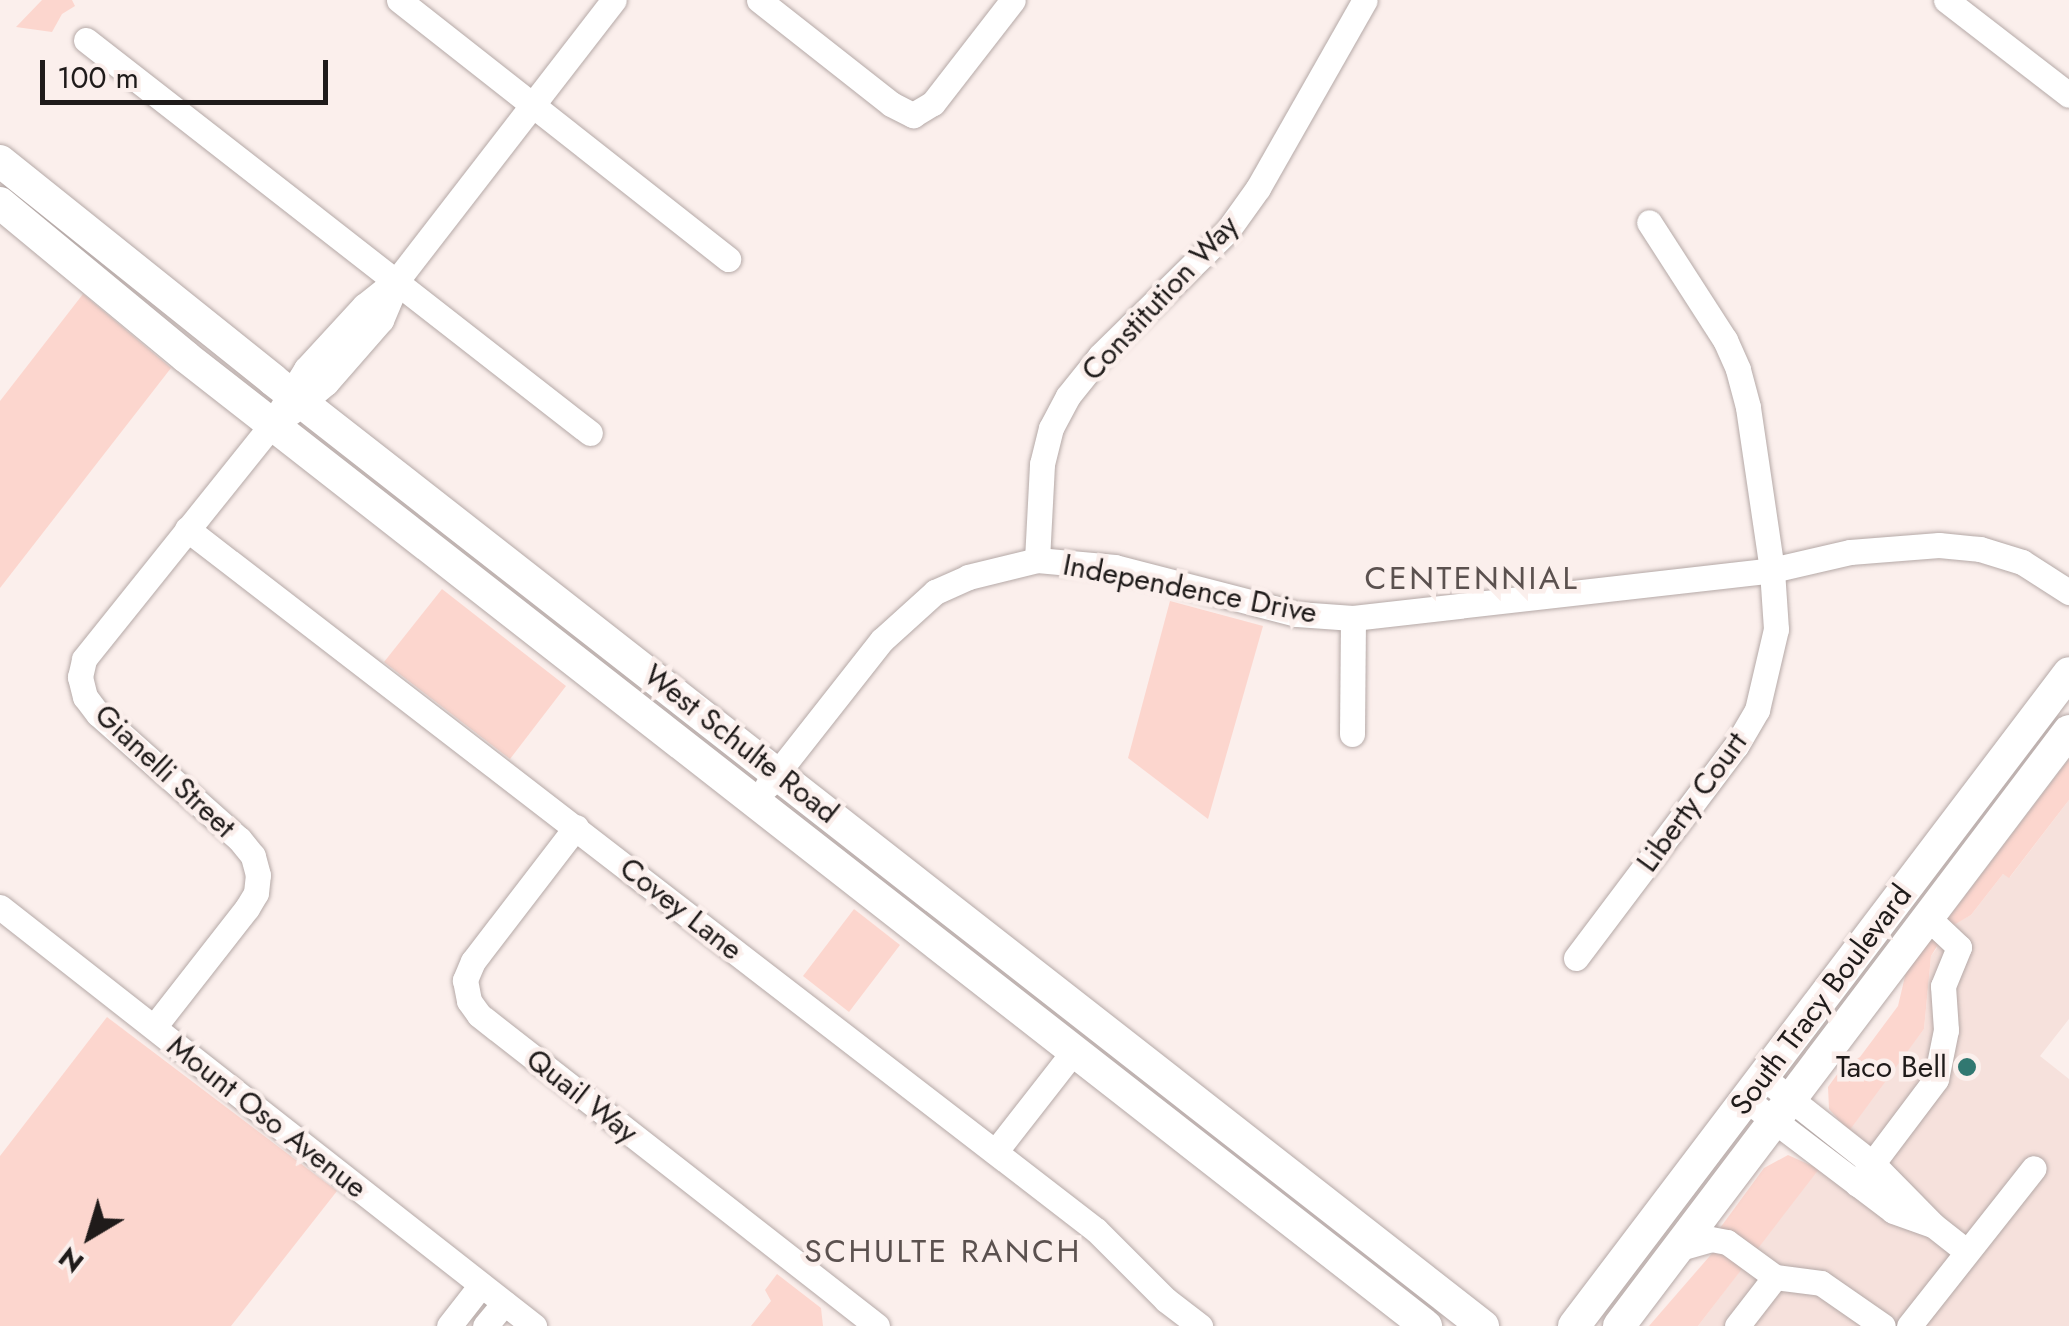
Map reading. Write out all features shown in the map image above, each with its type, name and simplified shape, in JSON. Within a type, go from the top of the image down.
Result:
[{"type":"main road","name":"West Schulte Road","points":[[0,161],[1483,1326]]},
{"type":"main road","name":"West Schulte Road","points":[[0,203],[272,424],[1426,1326]]},
{"type":"main road","name":"South Tracy Boulevard","points":[[1574,1326],[2069,673]]},
{"type":"main road","name":"South Tracy Boulevard","points":[[1619,1326],[2069,731]]},
{"type":"street","points":[[399,0],[728,258]]},
{"type":"street","name":"Gianelli Street","points":[[154,1027],[247,908],[256,893],[258,875],[253,856],[240,839],[98,714],[85,697],[80,677],[84,659],[272,424],[381,320],[398,280],[614,0]]},
{"type":"street","points":[[759,0],[891,104],[913,115],[933,104],[1013,0]]},
{"type":"street","name":"Constitution Way","points":[[1037,560],[1042,464],[1051,428],[1068,396],[1100,356],[1228,230],[1258,188],[1366,0]]},
{"type":"street","points":[[1946,0],[2069,95]]},
{"type":"street","points":[[86,40],[590,432]]},
{"type":"street","name":"Liberty Court","points":[[1576,958],[1736,746],[1757,710],[1776,629],[1772,570],[1748,407],[1738,369],[1725,340],[1649,222]]},
{"type":"street","name":"Covey Lane","points":[[187,528],[1107,1240],[1166,1300],[1200,1326]]},
{"type":"street","name":"Independence Drive","points":[[756,801],[882,640],[935,592],[968,577],[1037,560],[1115,567],[1297,614],[1353,618],[1772,570],[1850,552],[1940,544],[1980,549],[2022,562],[2069,592]]},
{"type":"street","points":[[1352,734],[1353,618]]},
{"type":"street","name":"Quail Way","points":[[576,827],[473,961],[465,980],[469,1001],[479,1016],[868,1323]]},
{"type":"street","name":"Mount Oso Avenue","points":[[0,907],[534,1326]]},
{"type":"street","points":[[1865,1174],[1936,1079],[1946,1030],[1943,986],[1959,947],[1927,917]]},
{"type":"street","points":[[995,1152],[1072,1052]]},
{"type":"street","points":[[1756,1089],[1966,1251]]},
{"type":"street","points":[[1909,1326],[2034,1168]]},
{"type":"street","points":[[1680,1248],[1711,1239],[1727,1242],[1775,1278],[1821,1283],[1869,1323]]},
{"type":"street","points":[[1738,1326],[1775,1278]]},
{"type":"street","points":[[449,1326],[481,1284]]},
{"type":"street","points":[[485,1326],[504,1302]]},
{"type":"shaded area","points":[[42,0],[72,0],[75,6],[62,14],[52,32],[16,27]]},
{"type":"shaded area","points":[[83,294],[171,368],[0,588],[0,401]]},
{"type":"shaded area","points":[[442,589],[566,686],[510,759],[384,662]]},
{"type":"shaded area","points":[[1170,601],[1263,626],[1208,819],[1128,758]]},
{"type":"shaded area","points":[[2069,759],[2069,800],[2009,878],[2003,874],[1971,915],[1952,926],[1946,921]]},
{"type":"shaded area","points":[[2069,800],[2069,1019],[2040,1056],[2069,1079],[2069,1326],[1698,1326],[1924,1029],[1931,956],[1937,948],[1934,935],[1971,915],[2003,874],[2010,877]]},
{"type":"shaded area","points":[[854,909],[900,945],[849,1012],[803,976]]},
{"type":"shaded area","points":[[1934,935],[1941,940],[1931,956],[1924,1029],[1849,1131],[1829,1109],[1828,1087],[1841,1069],[1860,1057],[1898,1006],[1906,972]]},
{"type":"shaded area","points":[[107,1017],[337,1191],[231,1326],[0,1326],[0,1156]]},
{"type":"shaded area","points":[[1788,1155],[1819,1169],[1756,1251],[1720,1228],[1764,1168]]},
{"type":"shaded area","points":[[1715,1250],[1745,1265],[1698,1326],[1649,1326]]},
{"type":"shaded area","points":[[777,1274],[821,1308],[823,1326],[751,1326],[771,1301],[765,1290]]},
{"type":"place","name":"Taco Bell","points":[[1967,1067]]},
{"type":"district","name":"CENTENNIAL","points":[[1472,578]]},
{"type":"district","name":"SCHULTE RANCH","points":[[943,1251]]}]
